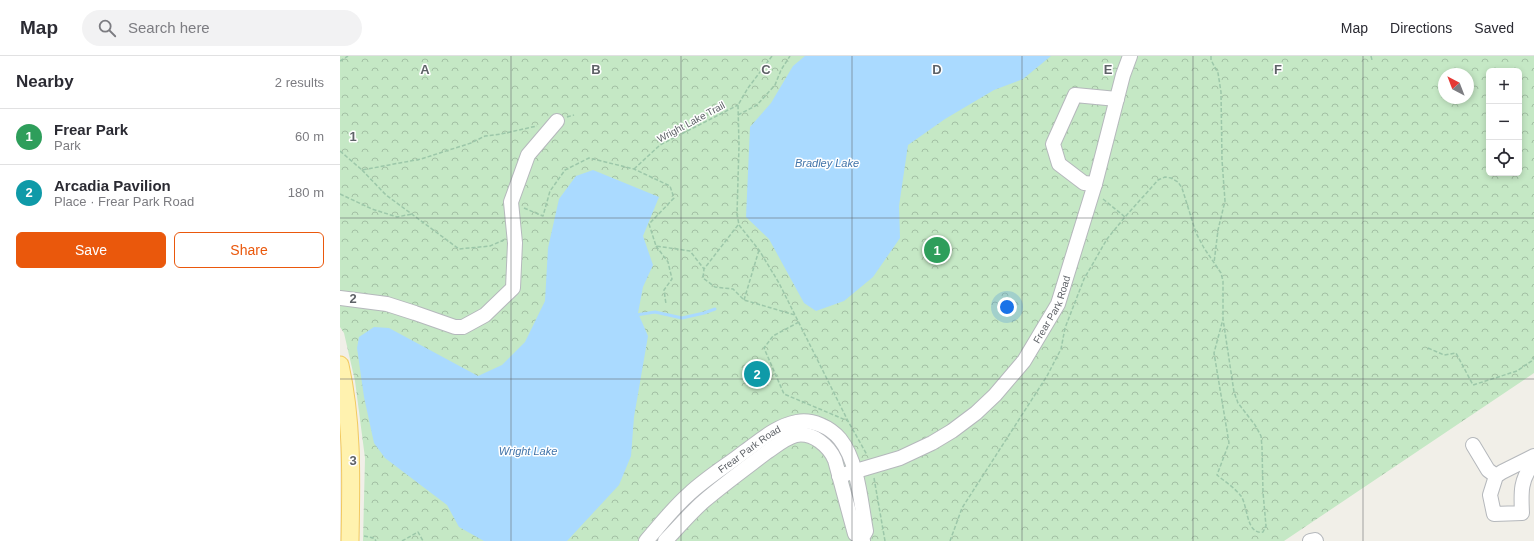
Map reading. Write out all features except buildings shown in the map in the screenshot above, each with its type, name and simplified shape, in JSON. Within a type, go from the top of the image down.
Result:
[{"type":"main road","points":[[340,364],[344,383],[350,436],[355,538]]},
{"type":"street","name":"Frear Park Road","points":[[839,476],[900,458],[932,443],[952,431],[976,413],[1007,383],[1024,361],[1058,304],[1095,184],[1130,56]]},
{"type":"street","points":[[1095,184],[1084,182],[1059,164],[1053,144],[1075,95],[1117,99]]},
{"type":"street","points":[[340,298],[387,304],[415,312],[455,327],[463,327],[485,315],[513,288],[515,243],[511,202],[528,155],[557,121]]},
{"type":"street","name":"Frear Park Road","points":[[646,541],[677,506],[704,481],[772,432],[790,424],[803,422],[813,423],[831,431],[840,439],[853,460],[866,531],[863,539],[855,534],[831,452],[821,442],[805,435],[792,437],[756,461],[703,502],[665,541]]},
{"type":"street","points":[[1473,445],[1488,470],[1496,476]]},
{"type":"street","points":[[1534,456],[1496,476],[1490,495],[1494,514],[1522,513],[1521,489],[1527,472],[1534,463]]},
{"type":"street","points":[[1310,541],[1316,541]]},
{"type":"path","points":[[340,61],[348,56]]},
{"type":"path","points":[[772,56],[748,88],[738,105],[739,146],[737,214],[739,225],[759,250],[780,283],[848,421],[869,458]]},
{"type":"path","points":[[738,115],[757,105],[775,85],[781,70],[790,56]]},
{"type":"path","points":[[1211,56],[1211,60],[1218,73],[1221,92],[1222,160],[1225,201],[1218,230],[1214,263]]},
{"type":"path","points":[[1371,56],[1372,60]]},
{"type":"path","name":"Wright Lake Trail","points":[[634,169],[660,145],[738,105]]},
{"type":"path","points":[[362,170],[421,160],[471,143],[485,136],[501,134],[557,121],[574,115]]},
{"type":"path","points":[[340,151],[362,170],[386,195],[459,249],[490,246],[514,235]]},
{"type":"path","points":[[511,202],[543,216],[550,191],[565,170],[589,158],[634,169],[670,186],[674,198],[649,224],[656,246],[668,262],[672,279],[664,290],[666,304]]},
{"type":"path","points":[[950,541],[962,508],[1047,376],[1061,349],[1065,328],[1084,279],[1107,239],[1158,180],[1165,177],[1171,178],[1178,182],[1182,188],[1196,233],[1221,273],[1223,281],[1223,319],[1234,392],[1238,403],[1261,436],[1266,526],[1263,532],[1261,533],[1253,530],[1245,504],[1240,495],[1217,475],[1229,443],[1214,353],[1223,319]]},
{"type":"path","points":[[340,194],[372,209],[397,217],[412,214]]},
{"type":"path","points":[[1102,199],[1125,217]]},
{"type":"path","points":[[739,225],[704,269],[703,278],[715,288],[733,289],[744,300],[795,315]]},
{"type":"path","points":[[656,246],[690,251],[704,269]]},
{"type":"path","points":[[744,300],[759,250]]},
{"type":"path","points":[[799,322],[773,336],[764,348],[784,394],[848,421]]},
{"type":"path","points":[[1428,348],[1444,355],[1456,353],[1473,385],[1517,371],[1533,360],[1534,357]]},
{"type":"path","points":[[873,474],[885,541]]},
{"type":"path","points":[[402,541],[418,532],[423,541]]},
{"type":"path","points":[[355,538],[374,538],[376,541]]},
{"type":"green space","points":[[340,56],[1534,56],[1534,373],[1284,541],[363,541],[365,458],[355,381],[344,333],[340,327]]},
{"type":"water","name":"Bradley Lake","points":[[805,56],[1051,56],[1023,79],[994,90],[945,119],[908,145],[899,206],[900,238],[873,277],[844,301],[816,311],[804,303],[769,239],[746,217],[750,127],[771,103],[793,66]]},
{"type":"water","name":"Wright Lake","points":[[593,170],[659,197],[643,236],[653,265],[643,287],[638,313],[648,336],[634,417],[631,456],[619,485],[567,541],[484,541],[459,527],[447,505],[385,458],[374,443],[364,397],[357,348],[359,337],[374,327],[389,328],[478,376],[502,365],[525,342],[545,301],[548,248],[559,199],[576,176]]},
{"type":"waterway","points":[[636,315],[655,312],[682,318],[715,309]]},
{"type":"place","name":"Frear Park","points":[[937,250]]},
{"type":"place","name":"Arcadia Pavilion","points":[[757,374]]}]
